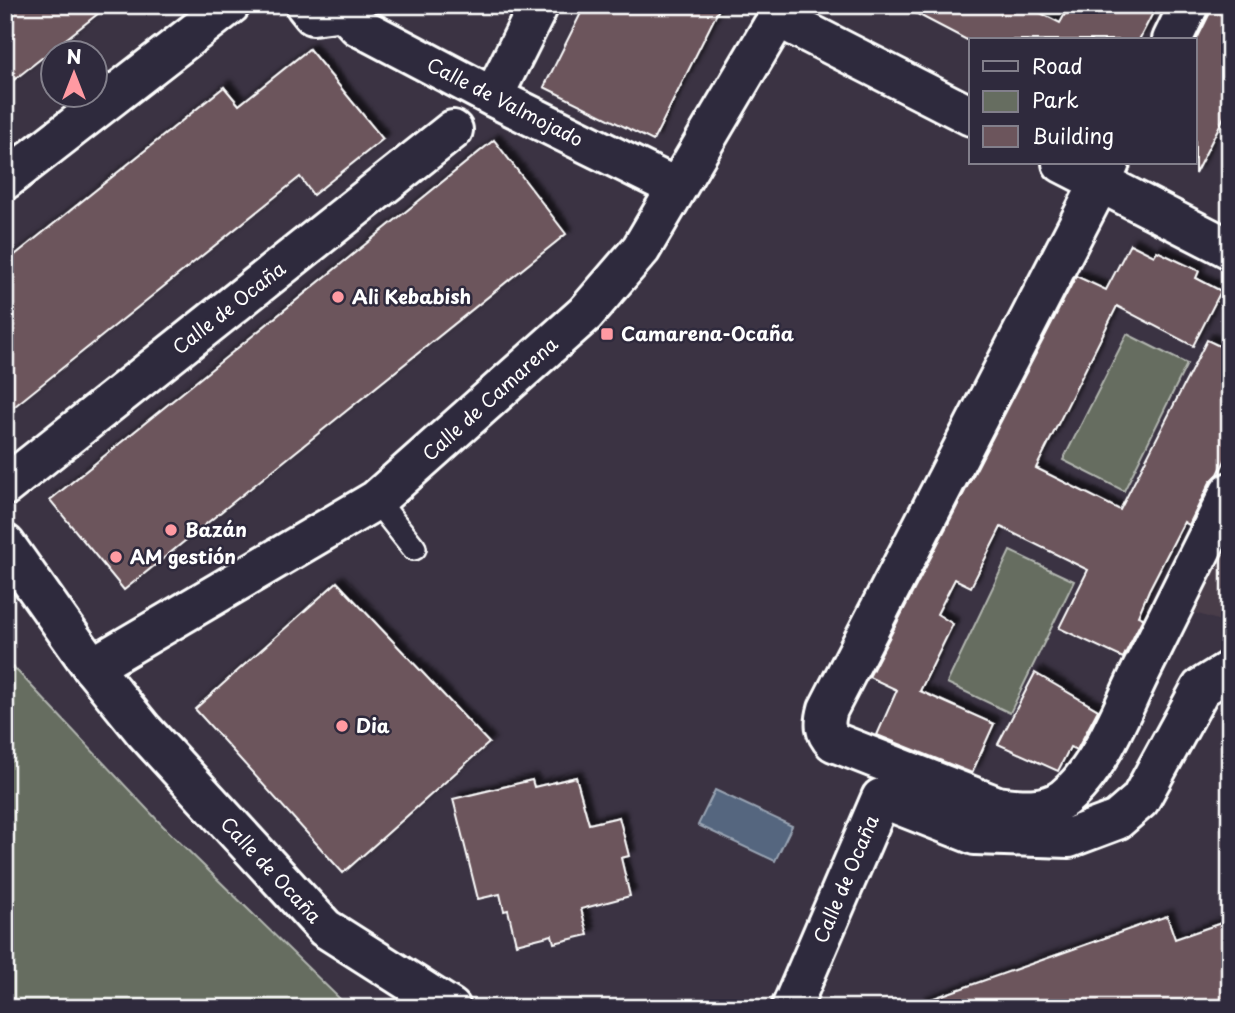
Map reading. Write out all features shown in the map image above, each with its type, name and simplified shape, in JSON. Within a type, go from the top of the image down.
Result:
[{"type":"street","points":[[5,180],[230,5]]},
{"type":"street","points":[[305,5],[313,15],[343,8]]},
{"type":"street","points":[[493,97],[539,5]]},
{"type":"street","points":[[1173,38],[1189,5]]},
{"type":"street","name":"Calle de Valmojado","points":[[343,8],[358,26],[493,97],[677,188]]},
{"type":"street","name":"Calle de Camarena","points":[[92,667],[376,500],[585,314],[640,249],[782,12],[969,115]]},
{"type":"street","name":"Calle de Ocaña","points":[[5,486],[453,130]]},
{"type":"street","points":[[1067,164],[1105,172],[1230,249]]},
{"type":"street","points":[[1105,172],[834,697],[825,722],[827,734],[834,742],[973,815],[997,806],[1021,810],[1062,800],[1085,777],[1114,725],[1230,492]]},
{"type":"street","name":"Calle de Ocaña","points":[[5,544],[92,667],[144,731],[325,928],[451,1008]]},
{"type":"street","name":"Calle de Ocaña","points":[[5,592],[92,667]]},
{"type":"street","name":"Calle de Ocaña","points":[[791,1008],[881,797],[973,815],[975,835],[1069,838],[1117,820],[1140,800],[1201,688],[1230,670]]},
{"type":"lane","points":[[376,500],[414,548]]},
{"type":"shaded area","points":[[1230,537],[1230,624],[1192,612]]},
{"type":"green space","points":[[1127,334],[1187,364],[1124,491],[1063,460]]},
{"type":"green space","points":[[1010,551],[1074,581],[1010,713],[947,683]]},
{"type":"green space","points":[[5,658],[163,826],[342,1001],[354,1008],[5,1008]]},
{"type":"water","points":[[715,790],[792,826],[775,861],[698,825]]},
{"type":"building","points":[[5,5],[109,5],[67,38],[38,38],[38,61],[5,87]]},
{"type":"building","points":[[585,5],[721,5],[653,141],[544,87]]},
{"type":"building","points":[[900,5],[1025,5],[1060,23],[1070,5],[1157,5],[1140,38],[967,40]]},
{"type":"building","points":[[1211,5],[1230,5],[1230,105],[1195,174],[1196,41]]},
{"type":"building","points":[[309,49],[383,139],[313,195],[300,177],[5,414],[5,263],[224,87],[239,105]]},
{"type":"building","points":[[494,140],[566,234],[124,590],[50,500]]},
{"type":"building","points":[[1130,244],[1154,256],[1157,251],[1199,271],[1196,278],[1221,291],[1193,346],[1117,306],[1036,468],[1120,510],[1207,340],[1230,351],[1230,451],[1218,474],[1210,482],[1189,525],[1184,522],[1149,590],[1138,616],[1143,618],[1123,658],[1059,628],[1088,570],[1001,527],[971,587],[955,579],[937,614],[953,624],[920,691],[994,724],[972,773],[877,735],[897,690],[869,677],[1076,276],[1106,290]]},
{"type":"building","name":"Dia","points":[[337,582],[489,743],[343,873],[195,709]]},
{"type":"building","points":[[1035,673],[1098,710],[1077,750],[1070,747],[1058,771],[998,744]]},
{"type":"building","points":[[576,777],[589,824],[619,817],[629,856],[621,858],[630,896],[581,909],[588,935],[554,943],[552,935],[516,944],[508,910],[504,911],[500,894],[478,899],[453,799],[532,780],[534,787]]},
{"type":"building","points":[[1167,916],[1175,939],[1230,920],[1230,1008],[921,1008],[920,1003]]},
{"type":"place","name":"Ali Kebabish","points":[[338,297]]},
{"type":"place","name":"Camarena-Ocaña","points":[[607,334]]},
{"type":"place","name":"Bazán","points":[[171,530]]},
{"type":"place","name":"AM gestión","points":[[116,557]]},
{"type":"place","name":"Dia","points":[[342,726]]}]
